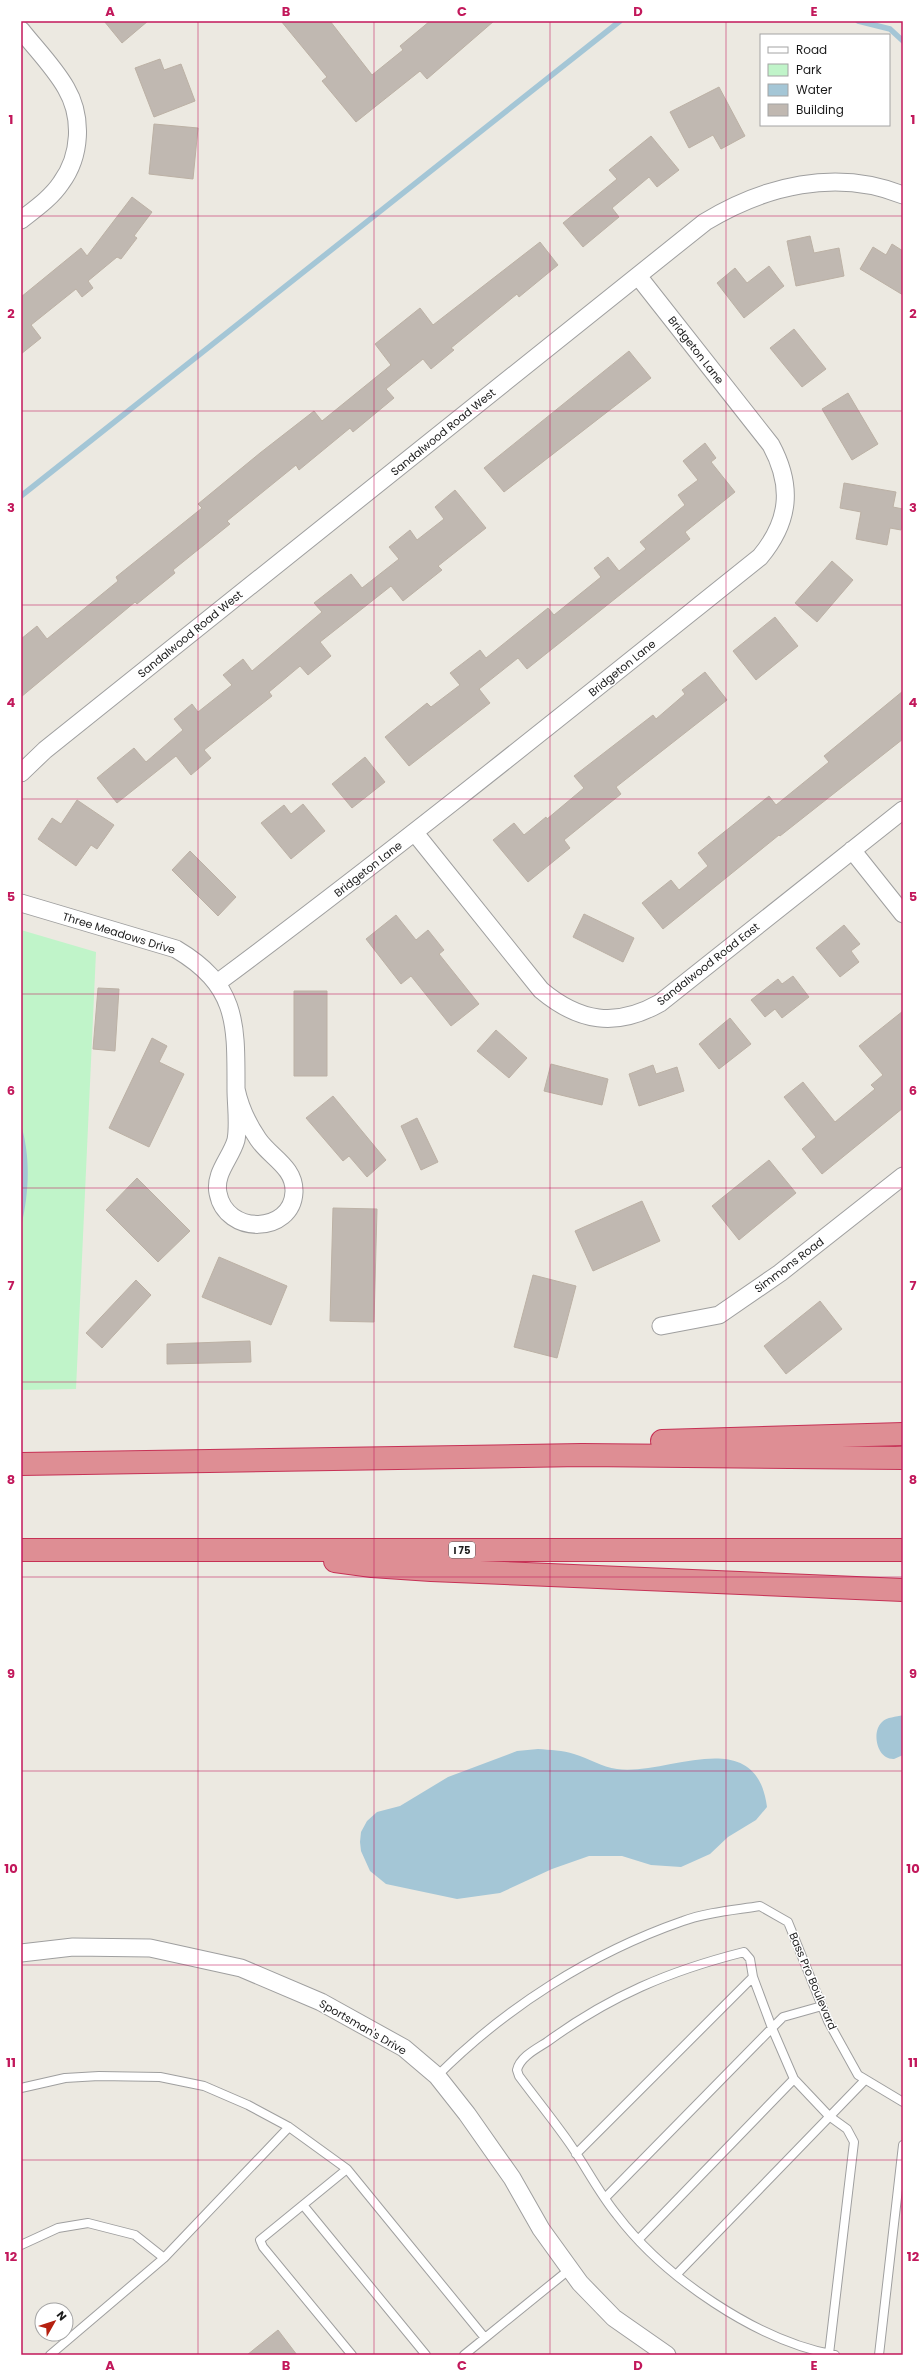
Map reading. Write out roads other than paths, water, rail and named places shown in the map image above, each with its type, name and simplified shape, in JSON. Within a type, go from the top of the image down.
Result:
[{"type":"highway","points":[[582,1455],[612,1446],[641,1442],[903,1434]]},
{"type":"highway","points":[[21,1464],[582,1455],[903,1458]]},
{"type":"highway","name":"I 75","points":[[21,1550],[903,1550]]},
{"type":"highway","points":[[271,1550],[372,1566],[903,1590]]},
{"type":"street","points":[[21,30],[67,90],[75,110],[78,131],[74,160],[61,185],[44,202],[21,220]]},
{"type":"street","name":"Sandalwood Road West","points":[[21,773],[51,745],[705,222],[730,207],[756,196],[784,187],[812,183],[841,182],[870,185],[903,195]]},
{"type":"street","name":"Bridgeton Lane","points":[[217,984],[305,919],[415,833],[760,557],[777,532],[786,503],[786,488],[783,473],[771,445],[638,276]]},
{"type":"street","name":"Sandalwood Road East","points":[[415,833],[541,990],[558,1004],[577,1014],[605,1019],[634,1015],[660,1003],[903,810]]},
{"type":"street","points":[[852,850],[903,914]]},
{"type":"street","name":"Three Meadows Drive","points":[[21,903],[176,948],[195,960],[217,984],[226,998],[235,1022],[236,1089],[236,1140],[220,1174],[217,1184],[218,1194],[221,1204],[238,1222],[249,1224],[269,1222],[280,1217],[288,1210],[292,1202],[293,1183],[286,1169],[258,1140],[242,1113],[236,1089]]},
{"type":"street","name":"Simmons Road","points":[[661,1326],[719,1316],[780,1273],[903,1176]]},
{"type":"street","name":"Sportsman's Drive","points":[[21,1953],[73,1947],[150,1948],[241,1968],[321,2002],[404,2048],[436,2076],[467,2114],[512,2178],[542,2229],[580,2283],[614,2318],[667,2355]]},
{"type":"lane","name":"Bass Pro Boulevard","points":[[436,2076],[463,2050],[516,2008],[602,1954],[684,1920],[760,1906],[788,1922],[828,2022],[858,2075],[903,2102]]},
{"type":"lane","points":[[744,1952],[750,1959],[753,1978],[772,2028],[794,2079],[829,2116],[847,2129],[854,2142],[832,2354],[806,2348],[728,2312],[691,2288],[676,2275],[638,2240],[605,2198],[576,2154],[519,2076],[518,2064],[523,2059],[579,2018],[641,1985],[674,1972],[744,1952]]},
{"type":"lane","points":[[576,2154],[753,1978]]},
{"type":"lane","points":[[605,2198],[782,2017],[822,2006]]},
{"type":"lane","points":[[21,2088],[65,2078],[99,2076],[160,2077],[204,2086],[248,2105],[289,2127],[347,2169],[485,2338]]},
{"type":"lane","points":[[638,2240],[794,2079]]},
{"type":"lane","points":[[676,2275],[865,2080]]},
{"type":"lane","points":[[50,2355],[164,2258],[289,2127]]},
{"type":"lane","points":[[879,2355],[903,2144]]},
{"type":"lane","points":[[347,2169],[260,2240],[261,2244],[352,2355]]},
{"type":"lane","points":[[302,2205],[426,2355]]},
{"type":"lane","points":[[21,2245],[58,2228],[88,2223],[134,2235],[164,2258]]},
{"type":"lane","points":[[464,2355],[570,2269]]},
{"type":"water","points":[[21,1125],[28,1163],[28,1176],[26,1202],[21,1227]]},
{"type":"water","points":[[903,1715],[903,1755],[894,1759],[888,1758],[883,1755],[880,1750],[876,1738],[877,1732],[882,1722],[886,1719]]},
{"type":"water","points":[[538,1749],[556,1750],[570,1753],[617,1769],[638,1769],[707,1759],[728,1759],[746,1766],[759,1781],[767,1807],[756,1820],[728,1837],[710,1854],[681,1867],[651,1865],[622,1856],[589,1856],[552,1869],[500,1893],[457,1899],[386,1884],[370,1871],[361,1851],[361,1832],[367,1821],[377,1812],[400,1806],[448,1777],[517,1751]]},
{"type":"waterway","points":[[21,496],[620,21]]},
{"type":"waterway","points":[[858,21],[890,29],[903,41]]}]
